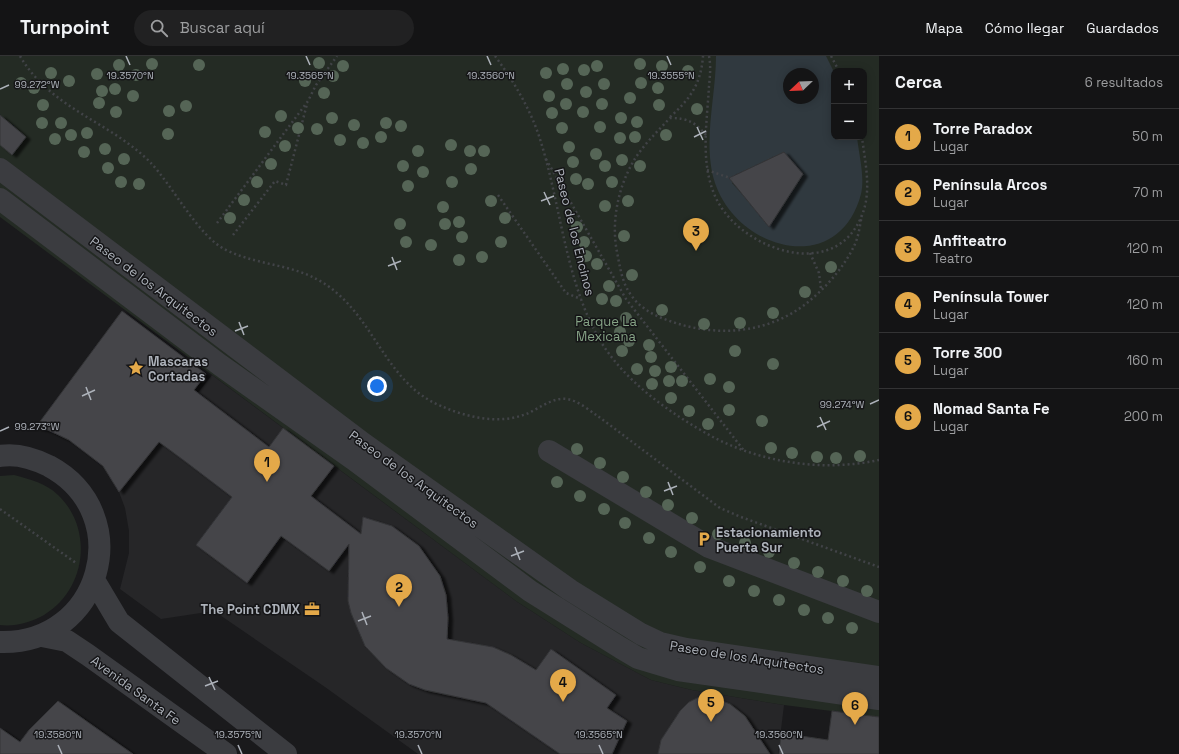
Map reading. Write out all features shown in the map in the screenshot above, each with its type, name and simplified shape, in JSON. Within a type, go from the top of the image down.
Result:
[{"type":"street","name":"Paseo de los Arquitectos","points":[[0,169],[358,452],[530,591],[638,658],[678,670],[879,699]]},
{"type":"street","name":"Paseo de los Arquitectos","points":[[0,199],[220,365],[358,452],[619,622],[660,643],[686,649],[879,677]]},
{"type":"street","points":[[549,451],[709,547],[879,612]]},
{"type":"street","points":[[0,456],[8,454],[37,460],[63,474],[83,495],[96,522],[100,551],[87,573],[82,603],[64,622],[42,636],[18,642],[0,642]]},
{"type":"street","points":[[87,573],[118,622],[286,754]]},
{"type":"street","name":"Avenida Santa Fe","points":[[42,636],[67,641],[226,754]]},
{"type":"path","points":[[20,56],[43,87],[62,102],[136,150],[150,163],[210,239],[225,250],[244,257],[305,273],[316,278],[338,294],[361,319],[398,374],[413,389],[425,398],[440,406],[469,416],[495,419],[509,419],[526,415],[552,401],[567,399],[582,406],[599,417],[720,508],[879,567]]},
{"type":"path","points":[[217,223],[308,101],[316,85],[337,56]]},
{"type":"path","name":"Paseo de los Encinos","points":[[495,56],[509,75],[528,111],[545,156],[581,299],[598,336],[620,366],[640,386],[677,416],[723,442],[746,452],[797,463],[823,465],[846,465],[879,460]]},
{"type":"path","points":[[703,56],[698,81],[692,94],[647,143],[633,162],[618,202],[615,240],[624,283],[631,295],[642,307],[657,316],[673,323],[701,330],[725,332],[752,329],[778,320],[802,306],[821,290],[841,268],[855,242],[867,192],[862,140]]},
{"type":"path","points":[[709,56],[706,135],[707,170],[718,202],[738,228],[751,237],[781,251],[810,253],[836,246],[854,229],[862,215]]},
{"type":"path","points":[[831,56],[837,68]]},
{"type":"path","points":[[233,235],[275,181],[286,185],[308,101]]},
{"type":"path","points":[[670,118],[688,119],[698,126],[706,135]]},
{"type":"path","points":[[545,156],[626,299],[746,452]]},
{"type":"path","points":[[707,170],[733,179]]},
{"type":"path","points":[[498,195],[566,293],[581,299]]},
{"type":"path","points":[[810,253],[819,272],[821,290]]},
{"type":"path","points":[[626,299],[631,295]]},
{"type":"path","points":[[0,509],[87,573]]},
{"type":"shaded area","points":[[716,56],[826,56],[832,68],[831,140],[857,140],[862,187],[861,194],[849,220],[832,237],[811,245],[788,246],[766,239],[744,225],[727,206],[715,183],[711,168],[711,120]],"holes":[[[784,152],[803,174],[773,221],[767,222],[732,183],[735,175]]]},
{"type":"shaded area","points":[[212,375],[516,601],[581,643],[651,680],[692,690],[784,705],[778,754],[418,754],[325,687],[214,611],[161,619],[120,589],[129,553],[129,531],[125,508],[119,492]]},
{"type":"green space","name":"Parque La Mexicana","points":[[0,56],[879,56],[879,717],[784,705],[692,690],[651,680],[581,643],[516,601],[0,217]]},
{"type":"green space","points":[[14,475],[48,487],[58,495],[69,509],[77,525],[80,541],[80,558],[76,575],[69,590],[58,604],[44,615],[34,620],[17,625],[0,625],[0,476]]},
{"type":"building","points":[[0,115],[26,137],[12,155],[0,145]]},
{"type":"building","points":[[784,152],[803,174],[769,227],[729,178]]},
{"type":"building","points":[[122,311],[206,374],[194,390],[269,447],[283,428],[334,466],[311,496],[361,534],[363,517],[392,526],[419,546],[440,576],[446,595],[448,618],[447,639],[493,647],[511,655],[536,670],[551,649],[616,695],[607,708],[627,721],[612,754],[560,754],[486,703],[425,690],[409,684],[386,668],[365,646],[351,613],[348,601],[349,544],[329,571],[281,536],[247,583],[196,545],[232,497],[159,442],[119,492],[103,466],[69,440],[48,430],[36,427]]},
{"type":"building","points":[[701,696],[715,698],[730,704],[745,716],[770,754],[658,754],[661,740],[680,711],[689,702]]},
{"type":"building","points":[[58,701],[133,754],[0,754],[0,728],[20,742],[29,730]]},
{"type":"building","points":[[832,711],[879,717],[879,754],[779,754],[781,733],[828,740]]},
{"type":"place","name":"Anfiteatro","points":[[696,251]]},
{"type":"place","name":"Mascaras Cortadas","points":[[136,368]]},
{"type":"place","name":"Torre Paradox","points":[[267,482]]},
{"type":"place","name":"Estacionamiento Puerta Sur","points":[[704,539]]},
{"type":"place","name":"Península Arcos","points":[[399,607]]},
{"type":"place","name":"The Point CDMX","points":[[312,609]]},
{"type":"place","name":"Península Tower","points":[[563,702]]},
{"type":"place","name":"Torre 300","points":[[711,722]]},
{"type":"place","name":"Nomad Santa Fe","points":[[855,725]]}]
